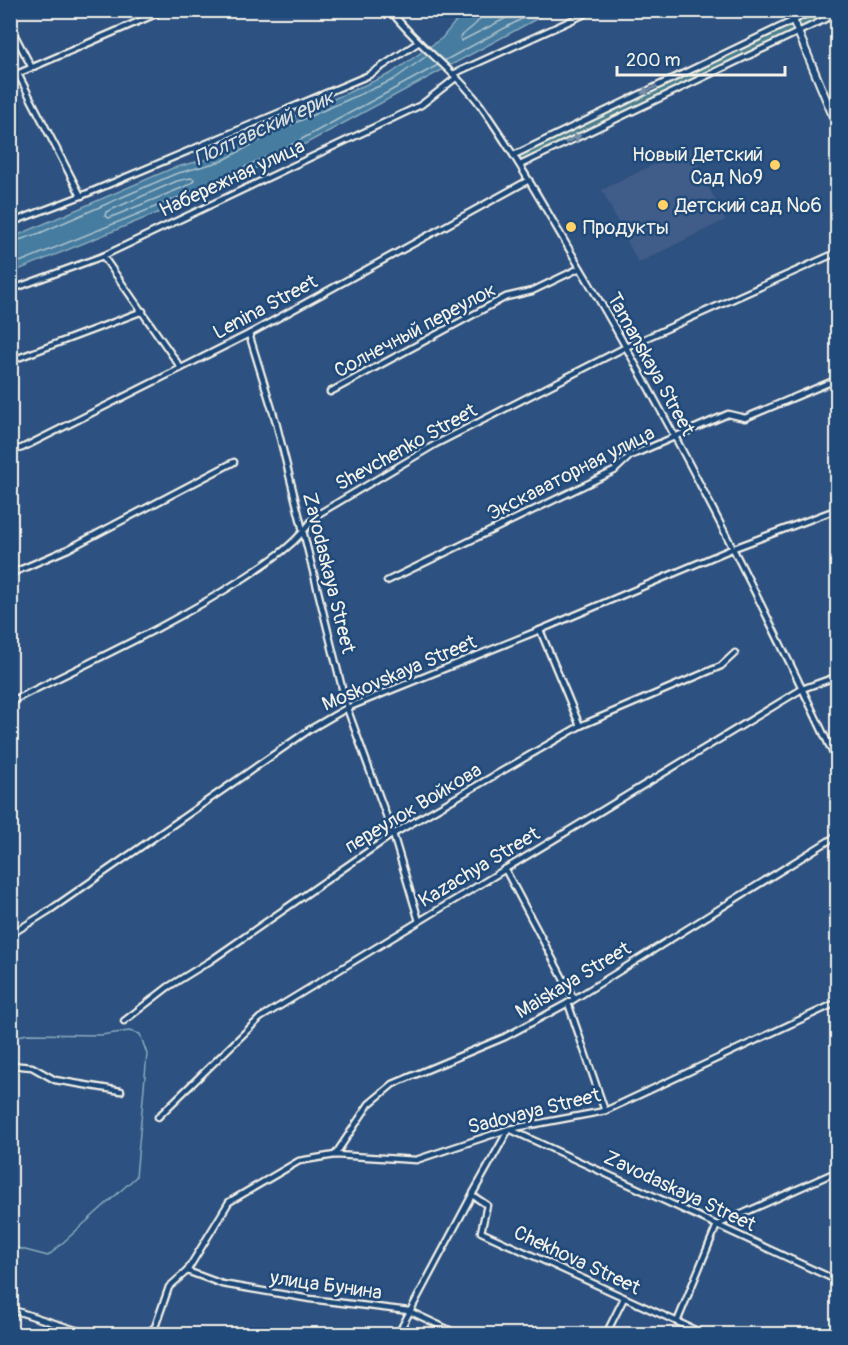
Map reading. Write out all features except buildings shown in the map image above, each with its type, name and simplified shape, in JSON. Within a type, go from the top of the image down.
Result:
[{"type":"street","points":[[10,77],[165,10]]},
{"type":"street","name":"Tamanskaya Street","points":[[390,10],[418,42],[455,75],[479,103],[529,180],[626,346],[734,548],[837,764]]},
{"type":"street","name":"Набережная улица","points":[[10,290],[104,255],[421,105],[455,75],[594,10]]},
{"type":"street","points":[[789,10],[837,128]]},
{"type":"street","points":[[514,155],[815,10]]},
{"type":"street","points":[[520,165],[837,13]]},
{"type":"street","points":[[10,27],[32,68]]},
{"type":"street","points":[[10,223],[81,196],[369,75],[418,42]]},
{"type":"street","points":[[18,74],[81,196]]},
{"type":"street","name":"Lenina Street","points":[[10,451],[22,448],[249,334],[529,180]]},
{"type":"street","name":"Shevchenko Street","points":[[10,702],[200,606],[280,553],[304,533],[315,516],[436,444],[626,346],[837,252]]},
{"type":"street","points":[[104,255],[181,368]]},
{"type":"street","name":"Солнечный переулок","points":[[330,392],[506,297],[532,291],[580,268]]},
{"type":"street","points":[[10,361],[143,311]]},
{"type":"street","name":"Zavodaskaya Street","points":[[249,334],[276,422],[347,708],[393,834],[419,921]]},
{"type":"street","name":"Экскаваторная улица","points":[[387,581],[614,471],[630,456],[728,414],[745,418],[837,380]]},
{"type":"street","points":[[10,574],[68,549],[234,462]]},
{"type":"street","name":"Moskovskaya Street","points":[[10,935],[50,910],[309,730],[347,708],[734,548],[837,509]]},
{"type":"street","points":[[540,630],[580,726]]},
{"type":"street","name":"переулок Войкова","points":[[124,1021],[168,987],[210,961],[393,834],[580,726],[721,666],[735,653]]},
{"type":"street","name":"Kazachya Street","points":[[158,1117],[261,1018],[802,689],[837,676]]},
{"type":"street","name":"Maiskaya Street","points":[[335,1155],[369,1104],[393,1084],[505,1037],[568,1003],[837,835]]},
{"type":"street","points":[[505,869],[574,999]]},
{"type":"street","name":"Sadovaya Street","points":[[187,1271],[229,1202],[298,1161],[335,1155],[416,1160],[509,1129],[605,1111],[837,1002]]},
{"type":"street","points":[[568,1003],[605,1111]]},
{"type":"street","points":[[10,1065],[32,1067],[56,1080],[121,1091]]},
{"type":"street","points":[[398,1335],[509,1129]]},
{"type":"street","name":"Zavodaskaya Street","points":[[509,1129],[837,1281]]},
{"type":"street","points":[[677,1322],[717,1225],[837,1171]]},
{"type":"street","name":"Chekhova Street","points":[[472,1195],[488,1205],[481,1232],[704,1335]]},
{"type":"street","points":[[147,1335],[154,1327],[169,1287],[187,1271]]},
{"type":"street","name":"улица Бунина","points":[[187,1271],[222,1284],[310,1299],[409,1311],[458,1335]]},
{"type":"street","points":[[606,1335],[624,1298]]},
{"type":"street","points":[[10,1309],[88,1335]]},
{"type":"shaded area","name":"Детский сад №6","points":[[689,147],[725,220],[638,263],[602,190]]},
{"type":"green space","points":[[817,11],[837,11],[837,15],[802,32],[797,20]]},
{"type":"green space","points":[[795,21],[800,33],[520,163],[516,155]]},
{"type":"water","points":[[471,11],[551,11],[292,151],[189,200],[11,273],[11,238],[173,168],[219,156],[279,123],[390,74],[442,38],[455,22]]},
{"type":"waterway","points":[[10,1045],[19,1036],[27,1034],[101,1035],[129,1031],[140,1034],[147,1054],[136,1177],[48,1256],[10,1246]]},
{"type":"place","name":"Новый Детский Сад №9","points":[[775,165]]},
{"type":"place","name":"Детский сад №6","points":[[663,205]]},
{"type":"place","name":"Продукты","points":[[571,227]]},
{"type":"water label","name":"Полтавский ерик","points":[[264,128]]}]
